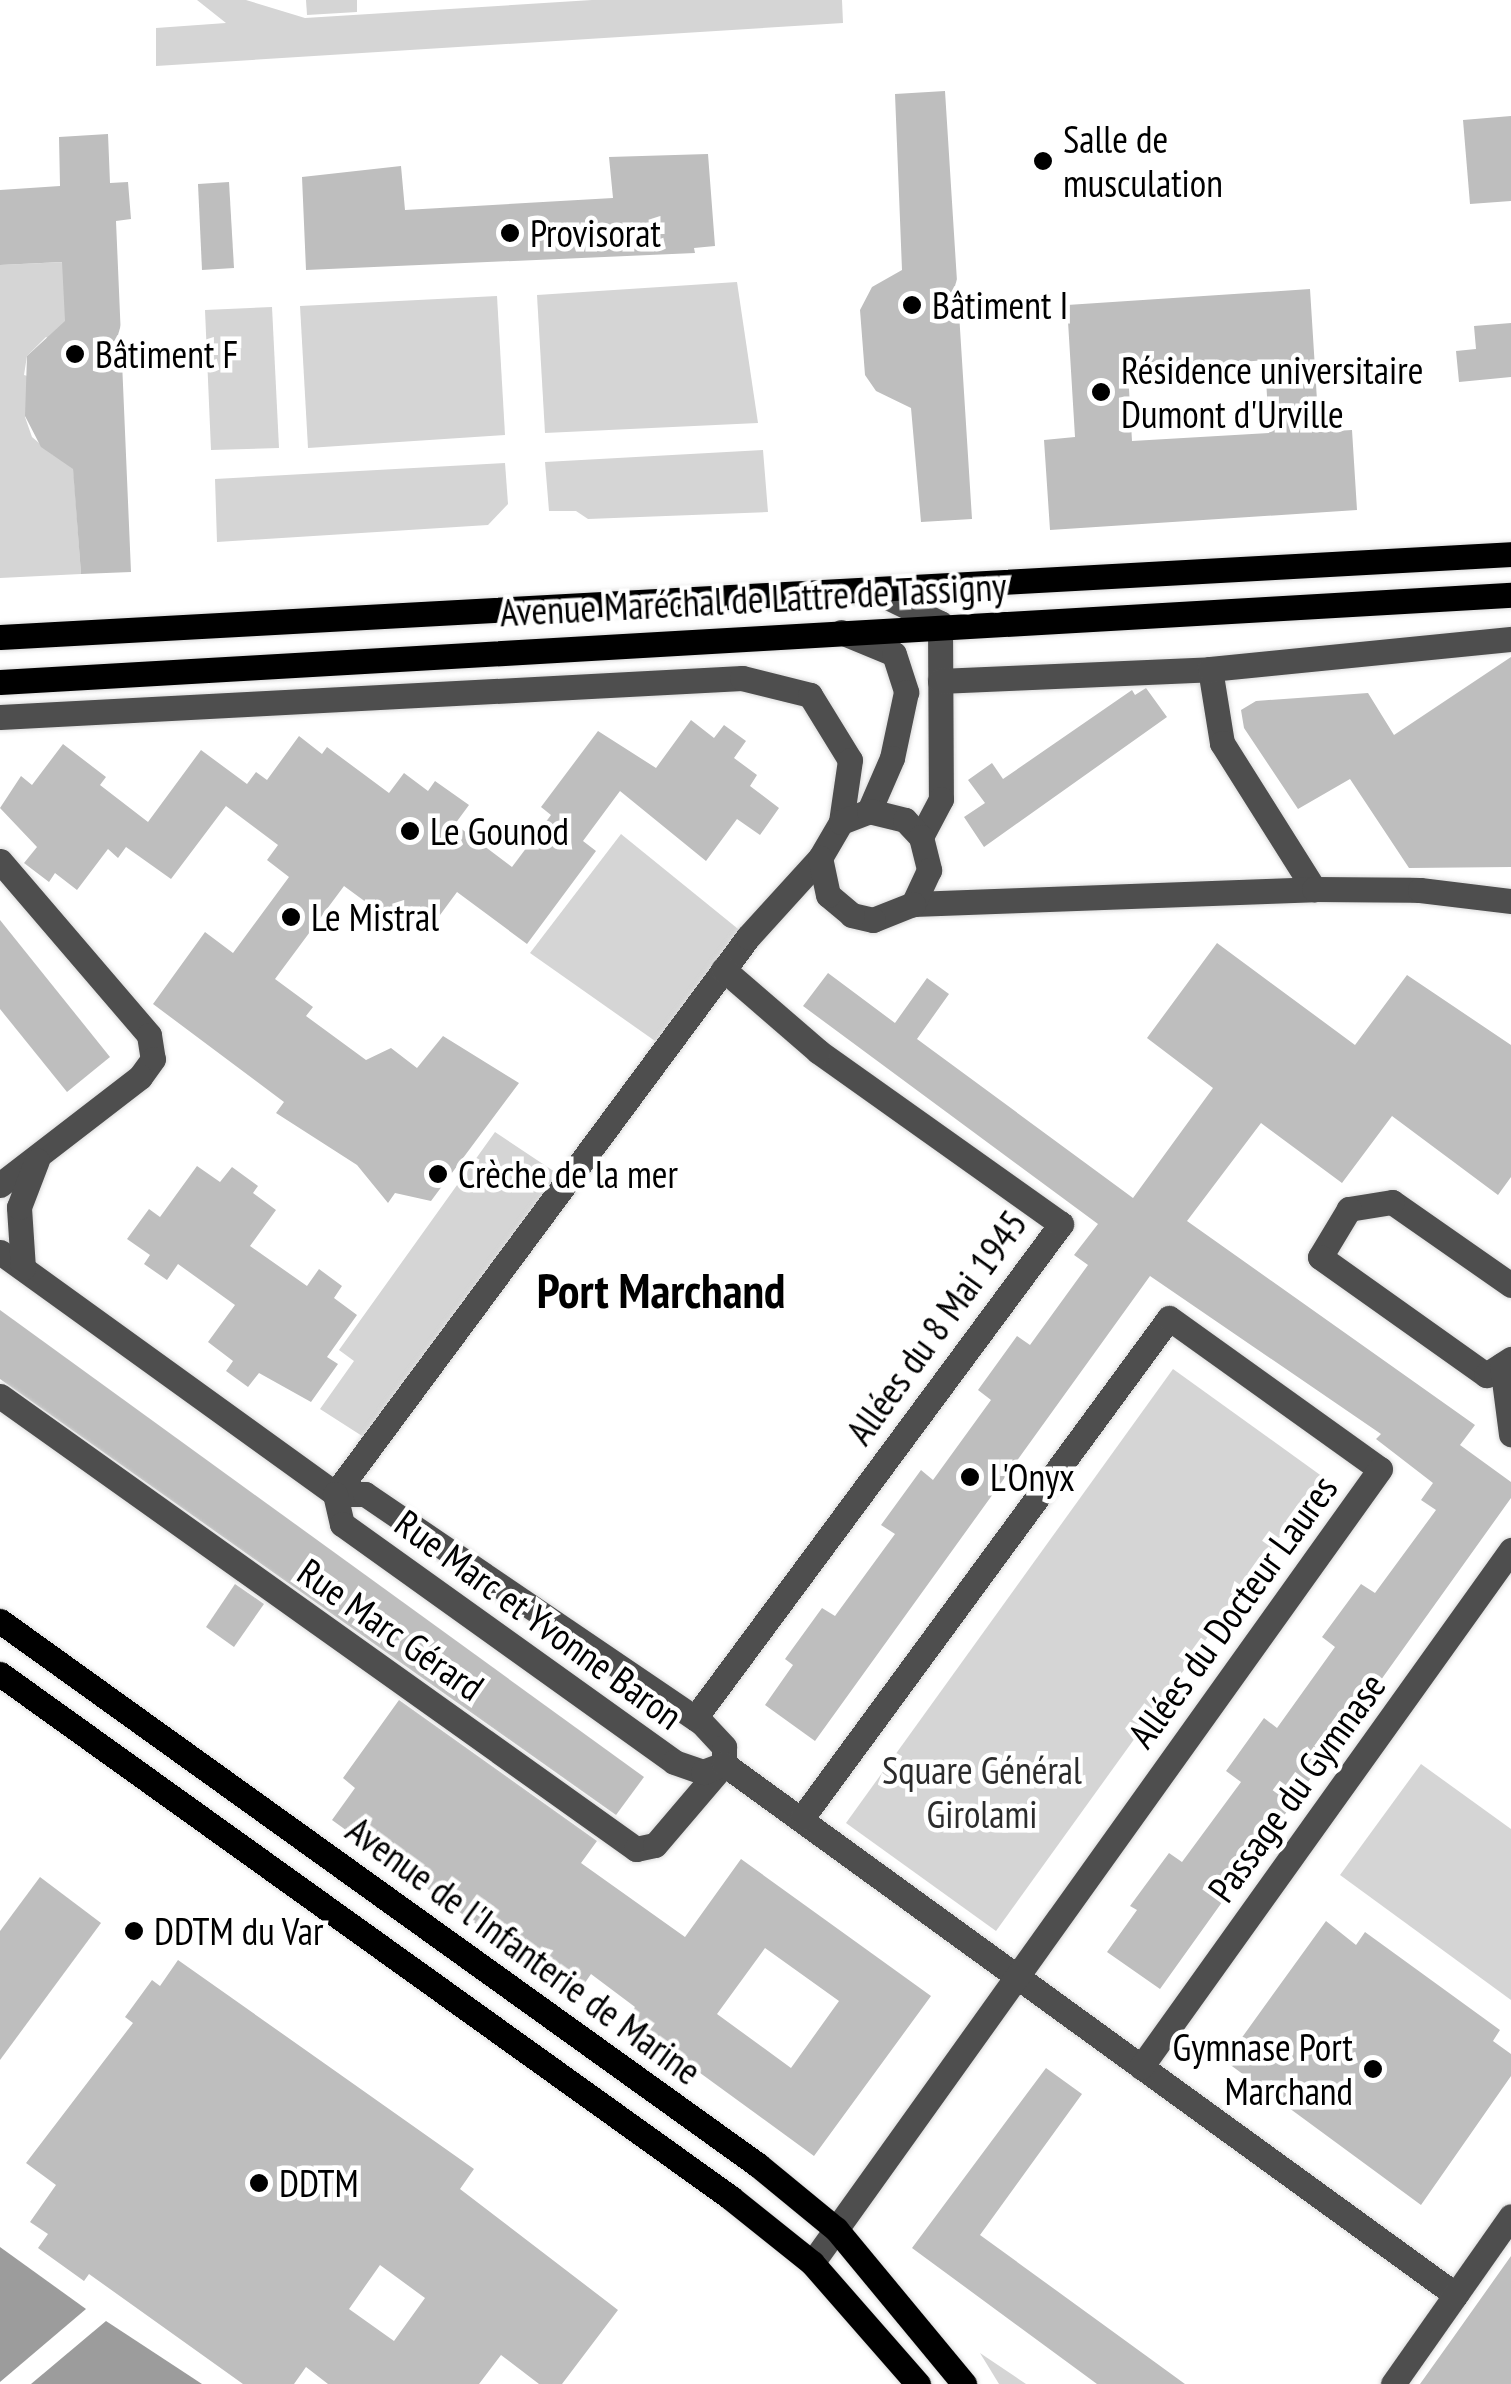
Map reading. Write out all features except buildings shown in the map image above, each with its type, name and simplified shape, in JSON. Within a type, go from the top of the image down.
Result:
[{"type":"main road","name":"Avenue Maréchal de Lattre de Tassigny","points":[[0,638],[1511,554]]},
{"type":"main road","name":"Avenue Maréchal de Lattre de Tassigny","points":[[0,682],[836,631],[902,618],[940,624],[1511,596]]},
{"type":"main road","name":"Avenue de l'Infanterie de Marine","points":[[0,1621],[758,2165],[836,2229],[964,2384]]},
{"type":"main road","points":[[0,1674],[732,2198],[812,2263],[918,2384]]},
{"type":"street","points":[[869,811],[902,715],[906,692],[894,654],[902,618],[927,589]]},
{"type":"street","points":[[873,590],[902,618]]},
{"type":"street","points":[[921,836],[941,799],[940,624]]},
{"type":"street","points":[[836,631],[894,654]]},
{"type":"street","points":[[940,681],[1210,668],[1511,639]]},
{"type":"street","points":[[1210,668],[1222,743],[1314,889]]},
{"type":"street","points":[[0,717],[742,678],[810,695],[850,760],[841,822],[820,858],[790,887],[723,970],[334,1494]]},
{"type":"street","points":[[841,822],[869,811],[905,820],[921,836],[928,870],[912,904]]},
{"type":"street","points":[[820,858],[828,895]]},
{"type":"street","points":[[0,860],[149,1035],[153,1059],[140,1078],[0,1185]]},
{"type":"street","points":[[928,870],[982,904]]},
{"type":"street","points":[[790,887],[828,895],[852,915],[874,920],[912,904],[1314,889],[1420,890],[1511,902]]},
{"type":"street","name":"Allées du 8 Mai 1945","points":[[695,1718],[1061,1224],[818,1051],[723,970]]},
{"type":"street","points":[[23,1268],[19,1207],[39,1156]]},
{"type":"street","points":[[1507,1362],[1486,1376],[1320,1258],[1349,1209],[1392,1202],[1511,1285]]},
{"type":"street","name":"Rue Marc et Yvonne Baron","points":[[0,1252],[334,1494],[365,1494],[695,1718],[724,1747],[724,1764]]},
{"type":"street","name":"Allées du Docteur Laures","points":[[802,1818],[1169,1318],[1380,1469],[1015,1976]]},
{"type":"street","points":[[1507,1362],[1511,1434]]},
{"type":"street","name":"Rue Marc Gérard","points":[[0,1396],[636,1849],[655,1845],[724,1764]]},
{"type":"street","name":"Rue Marc et Yvonne Baron","points":[[334,1494],[342,1524],[674,1762],[703,1772],[724,1764]]},
{"type":"street","name":"Passage du Gymnase","points":[[1141,2067],[1511,1550]]},
{"type":"street","name":"Rue Marc et Yvonne Baron","points":[[724,1764],[1456,2294]]},
{"type":"street","points":[[812,2263],[1015,1976]]},
{"type":"street","points":[[1393,2384],[1511,2216]]},
{"type":"green space","points":[[197,0],[246,0],[305,18],[592,0],[842,0],[843,23],[156,66],[156,28],[226,23]]},
{"type":"green space","points":[[306,0],[357,0],[357,12],[307,15]]},
{"type":"green space","points":[[64,262],[67,352],[46,337],[27,356],[24,375],[41,380],[25,417],[32,437],[53,455],[71,436],[81,574],[0,578],[0,265]]},
{"type":"green space","points":[[737,282],[758,423],[545,433],[537,295]]},
{"type":"green space","points":[[497,296],[505,435],[308,448],[300,306]]},
{"type":"green space","points":[[272,307],[279,448],[211,450],[205,310]]},
{"type":"green space","points":[[763,450],[768,512],[588,519],[576,511],[549,511],[545,462]]},
{"type":"green space","points":[[505,463],[508,504],[488,525],[217,542],[215,479]]},
{"type":"green space","points":[[621,834],[748,937],[665,1048],[530,953]]},
{"type":"green space","points":[[495,1132],[567,1180],[373,1443],[320,1409],[354,1361],[339,1350]]},
{"type":"green space","name":"Square Général Girolami","points":[[1173,1369],[1323,1477],[996,1931],[846,1823]]},
{"type":"green space","points":[[1421,1764],[1511,1829],[1511,2000],[1340,1875]]},
{"type":"green space","points":[[980,2353],[1026,2384],[999,2384]]},
{"type":"shaded area","points":[[0,2247],[86,2309],[0,2382]]},
{"type":"shaded area","points":[[106,2321],[202,2384],[31,2384]]},
{"type":"place","name":"Salle de musculation","points":[[1043,161]]},
{"type":"place","name":"Provisorat","points":[[510,233]]},
{"type":"place","name":"Bâtiment I","points":[[912,305]]},
{"type":"place","name":"Bâtiment F","points":[[75,354]]},
{"type":"place","name":"Résidence universitaire Dumont d'Urville","points":[[1101,392]]},
{"type":"place","name":"Le Gounod","points":[[410,831]]},
{"type":"place","name":"Le Mistral","points":[[291,917]]},
{"type":"place","name":"Crèche de la mer","points":[[438,1174]]},
{"type":"place","name":"L'Onyx","points":[[970,1477]]},
{"type":"place","name":"DDTM du Var","points":[[134,1931]]},
{"type":"place","name":"Gymnase Port Marchand","points":[[1373,2069]]},
{"type":"place","name":"DDTM","points":[[259,2183]]},
{"type":"district","name":"Port Marchand","points":[[661,1291]]}]
